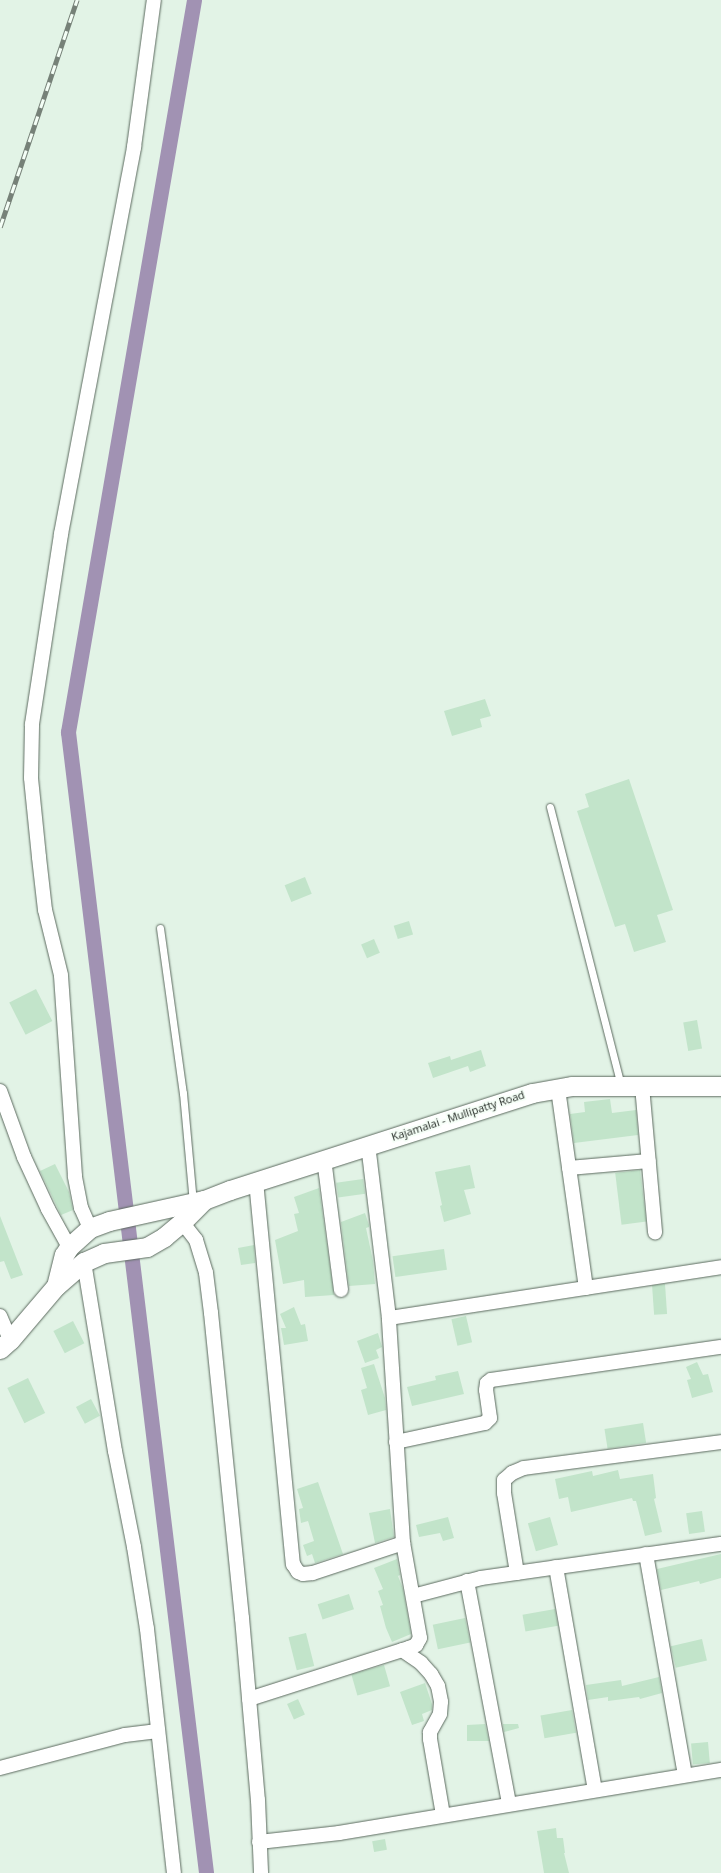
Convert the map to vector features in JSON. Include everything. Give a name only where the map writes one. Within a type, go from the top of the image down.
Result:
[{"type":"main road","name":"Kajamalai - Mullipatty Road","points":[[56,1286],[63,1259],[69,1247],[90,1228],[109,1221],[198,1201],[532,1093],[572,1086],[721,1086]]},
{"type":"main road","name":"Kajamalai - Mullipatty Road","points":[[5,1345],[56,1286],[84,1262],[104,1253],[147,1247],[164,1237],[182,1222],[198,1201]]},
{"type":"street","points":[[90,1228],[81,1208],[76,1182],[61,975],[45,910],[31,778],[32,724],[61,534],[134,147],[154,0]]},
{"type":"street","points":[[642,1086],[655,1232]]},
{"type":"street","points":[[558,1089],[586,1288]]},
{"type":"street","points":[[0,1091],[24,1157],[48,1209],[69,1247]]},
{"type":"street","points":[[249,1699],[402,1650],[416,1645],[420,1638],[403,1543],[389,1318],[368,1145]]},
{"type":"street","points":[[324,1159],[340,1290]]},
{"type":"street","points":[[569,1168],[649,1161]]},
{"type":"street","points":[[256,1181],[293,1564],[298,1572],[303,1574],[403,1543]]},
{"type":"street","points":[[182,1222],[196,1240],[207,1286],[249,1699],[261,1873]]},
{"type":"street","points":[[84,1262],[115,1451],[134,1547],[147,1628],[174,1873]]},
{"type":"street","points":[[389,1318],[721,1267]]},
{"type":"street","points":[[0,1316],[5,1345]]},
{"type":"street","points":[[396,1442],[485,1423],[490,1418],[487,1383],[491,1380],[721,1347]]},
{"type":"street","points":[[517,1573],[504,1493],[504,1480],[512,1473],[524,1468],[721,1442]]},
{"type":"street","points":[[413,1596],[467,1581],[721,1544]]},
{"type":"street","points":[[646,1554],[685,1775]]},
{"type":"street","points":[[556,1567],[595,1790]]},
{"type":"street","points":[[467,1581],[509,1803]]},
{"type":"street","points":[[402,1650],[421,1663],[431,1674],[438,1686],[441,1702],[440,1714],[430,1732],[430,1739],[443,1815]]},
{"type":"street","points":[[0,1768],[125,1735],[158,1731]]},
{"type":"street","points":[[259,1842],[339,1833],[509,1803],[721,1770]]},
{"type":"lane","points":[[550,807],[621,1086]]},
{"type":"lane","points":[[160,928],[198,1201]]},
{"type":"building","points":[[485,699],[491,716],[480,719],[482,727],[452,736],[444,711]]},
{"type":"building","points":[[629,779],[673,910],[657,915],[666,942],[634,952],[625,924],[615,927],[577,811],[589,807],[585,794]]},
{"type":"building","points":[[305,877],[312,894],[291,902],[285,885]]},
{"type":"building","points":[[409,921],[413,934],[398,939],[394,926]]},
{"type":"building","points":[[374,939],[380,953],[367,958],[361,944]]},
{"type":"building","points":[[36,989],[52,1021],[26,1035],[9,1003]]},
{"type":"building","points":[[697,1020],[702,1049],[688,1051],[683,1022]]},
{"type":"building","points":[[481,1050],[486,1066],[470,1072],[468,1066],[433,1078],[428,1063],[450,1056],[451,1060]]},
{"type":"building","points":[[610,1099],[612,1113],[636,1110],[638,1135],[574,1143],[570,1114],[585,1112],[584,1102]]},
{"type":"building","points":[[55,1164],[69,1192],[73,1210],[61,1215],[40,1171]]},
{"type":"building","points":[[470,1165],[475,1188],[464,1190],[471,1214],[444,1222],[435,1172]]},
{"type":"building","points":[[640,1170],[646,1222],[622,1225],[615,1173]]},
{"type":"building","points":[[363,1179],[365,1194],[338,1198],[336,1183]]},
{"type":"building","points":[[319,1188],[334,1295],[305,1297],[304,1280],[283,1284],[275,1240],[298,1231],[294,1214],[299,1213],[294,1197]]},
{"type":"building","points":[[365,1213],[369,1225],[369,1227],[366,1228],[373,1261],[375,1284],[349,1286],[341,1222]]},
{"type":"building","points":[[0,1216],[23,1275],[11,1279],[4,1261],[0,1262]]},
{"type":"building","points":[[254,1245],[255,1263],[241,1265],[238,1248]]},
{"type":"building","points":[[444,1249],[447,1270],[395,1277],[393,1256]]},
{"type":"building","points":[[665,1284],[667,1314],[654,1315],[652,1285]]},
{"type":"building","points":[[294,1307],[301,1325],[305,1324],[308,1341],[284,1345],[281,1328],[286,1328],[280,1314]]},
{"type":"building","points":[[466,1316],[472,1342],[457,1346],[451,1319]]},
{"type":"building","points":[[73,1321],[84,1343],[65,1353],[53,1331]]},
{"type":"building","points":[[378,1333],[382,1347],[376,1350],[379,1358],[365,1363],[357,1341]]},
{"type":"building","points":[[697,1362],[703,1375],[708,1374],[713,1392],[692,1398],[687,1380],[691,1379],[686,1367]]},
{"type":"building","points":[[374,1364],[385,1398],[386,1410],[368,1415],[361,1390],[367,1388],[361,1368]]},
{"type":"building","points":[[458,1371],[464,1394],[412,1406],[407,1387],[436,1380],[435,1376]]},
{"type":"building","points":[[28,1378],[45,1413],[24,1423],[7,1388]]},
{"type":"building","points":[[91,1399],[100,1416],[85,1424],[76,1407]]},
{"type":"building","points":[[643,1423],[646,1443],[608,1449],[604,1429]]},
{"type":"building","points":[[618,1470],[620,1479],[653,1474],[656,1498],[654,1499],[662,1532],[645,1536],[636,1501],[633,1501],[632,1498],[571,1512],[568,1497],[559,1499],[555,1479],[592,1471],[593,1476]]},
{"type":"building","points":[[318,1482],[343,1554],[315,1563],[312,1554],[307,1556],[303,1545],[314,1541],[308,1521],[301,1523],[299,1509],[303,1508],[297,1489]]},
{"type":"building","points":[[390,1509],[394,1537],[375,1543],[369,1513]]},
{"type":"building","points":[[702,1511],[705,1532],[689,1534],[686,1513]]},
{"type":"building","points":[[448,1517],[454,1538],[443,1541],[440,1533],[419,1537],[416,1525]]},
{"type":"building","points":[[550,1517],[558,1545],[536,1551],[528,1523]]},
{"type":"building","points":[[721,1554],[721,1578],[700,1584],[699,1581],[661,1590],[657,1569]]},
{"type":"building","points":[[397,1559],[400,1575],[398,1576],[403,1589],[411,1634],[392,1642],[386,1628],[380,1606],[383,1605],[378,1591],[383,1589],[374,1568]]},
{"type":"building","points":[[349,1594],[354,1609],[323,1619],[318,1604]]},
{"type":"building","points":[[555,1609],[558,1626],[525,1631],[523,1615]]},
{"type":"building","points":[[465,1618],[470,1642],[438,1649],[433,1625]]},
{"type":"building","points":[[306,1633],[314,1666],[297,1670],[289,1637]]},
{"type":"building","points":[[702,1639],[707,1660],[676,1668],[671,1646]]},
{"type":"building","points":[[384,1665],[390,1686],[357,1696],[351,1674]]},
{"type":"building","points":[[659,1677],[662,1693],[640,1699],[639,1697],[608,1701],[608,1697],[588,1700],[586,1685],[621,1680],[622,1686]]},
{"type":"building","points":[[425,1683],[432,1704],[432,1710],[422,1714],[424,1721],[412,1725],[400,1692]]},
{"type":"building","points":[[298,1699],[305,1715],[294,1719],[287,1704]]},
{"type":"building","points":[[572,1710],[576,1733],[544,1738],[540,1716]]},
{"type":"building","points":[[485,1724],[489,1741],[467,1741],[467,1725]]},
{"type":"building","points":[[503,1724],[518,1724],[519,1728],[504,1732]]},
{"type":"building","points":[[708,1742],[710,1763],[693,1764],[691,1743]]},
{"type":"building","points":[[556,1828],[557,1838],[563,1838],[564,1853],[569,1873],[544,1873],[537,1831]]},
{"type":"building","points":[[385,1839],[387,1850],[374,1852],[372,1841]]},
{"type":"waterway","points":[[194,0],[68,732],[206,1873]]},
{"type":"railway","points":[[0,227],[77,0]]}]
